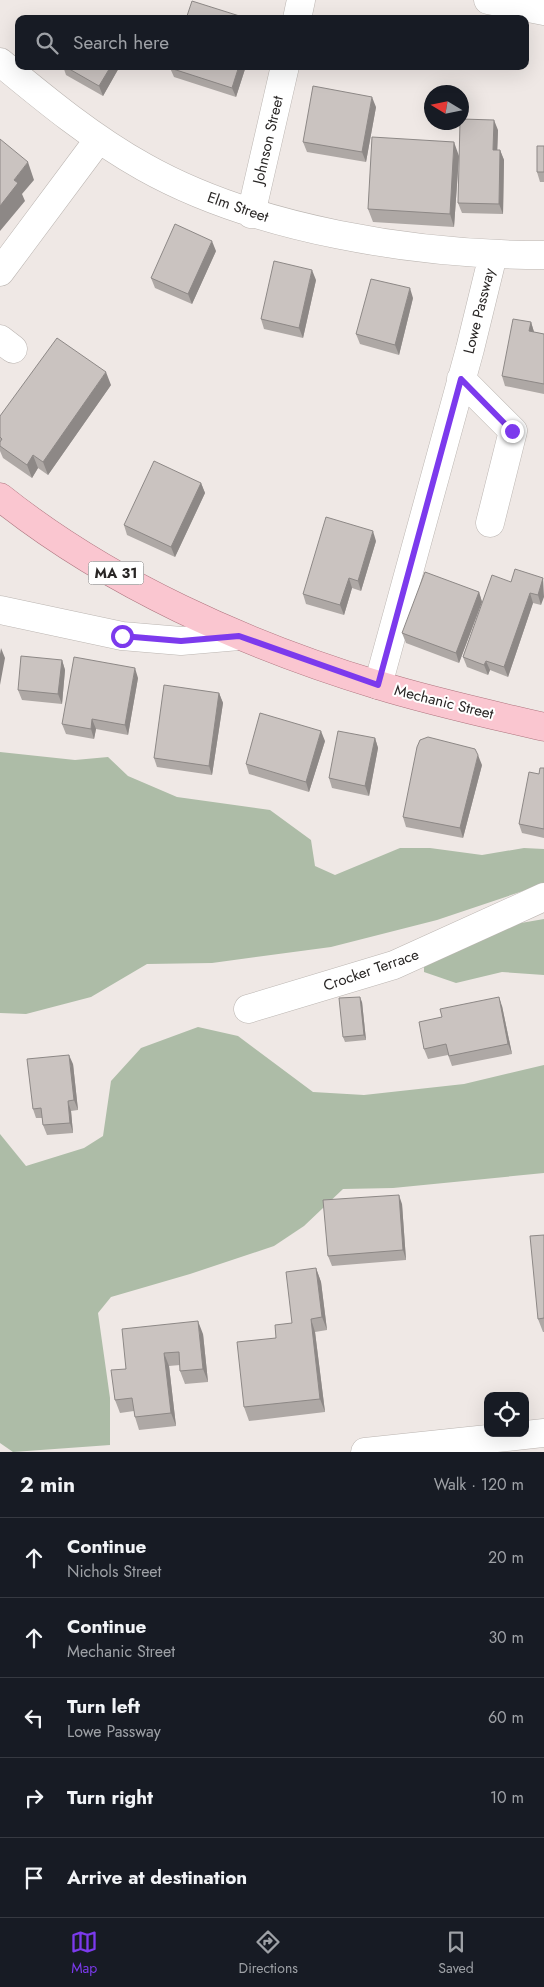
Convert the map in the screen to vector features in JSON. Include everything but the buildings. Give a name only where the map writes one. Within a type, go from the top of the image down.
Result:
[{"type":"main road","name":"Mechanic Street","points":[[0,497],[22,514],[94,560],[170,604],[239,636],[378,685],[544,727]]},
{"type":"street","points":[[298,15],[301,0]]},
{"type":"street","points":[[488,0],[544,11]]},
{"type":"street","name":"Elm Street","points":[[0,62],[68,117],[145,168],[251,214],[360,239],[493,255],[544,255]]},
{"type":"street","name":"Johnson Street","points":[[251,214],[285,70]]},
{"type":"street","points":[[0,272],[99,139]]},
{"type":"street","name":"Lowe Passway","points":[[378,685],[493,255]]},
{"type":"street","points":[[461,379],[512,431],[490,523]]},
{"type":"street","points":[[0,610],[122,636],[181,641],[239,636]]},
{"type":"street","name":"Crocker Terrace","points":[[248,1009],[394,966],[544,897]]},
{"type":"street","points":[[365,1452],[544,1433]]},
{"type":"green space","points":[[0,752],[75,760],[108,757],[128,776],[177,797],[270,810],[311,840],[315,866],[335,875],[400,848],[430,848],[482,855],[524,848],[544,849],[544,884],[437,920],[331,947],[212,963],[147,964],[91,997],[26,1014],[0,1013]]},
{"type":"green space","points":[[544,919],[544,975],[502,972],[456,983],[424,972],[424,961],[497,927]]},
{"type":"green space","points":[[198,1027],[238,1036],[313,1092],[364,1095],[464,1084],[544,1065],[544,1173],[393,1188],[343,1189],[304,1226],[274,1246],[190,1274],[111,1297],[98,1313],[110,1398],[110,1445],[13,1452],[0,1443],[0,1134],[26,1166],[84,1148],[103,1136],[111,1081],[141,1048]]},
{"type":"route","points":[[122,636],[181,641],[239,636],[378,685],[461,379],[512,431]]}]
